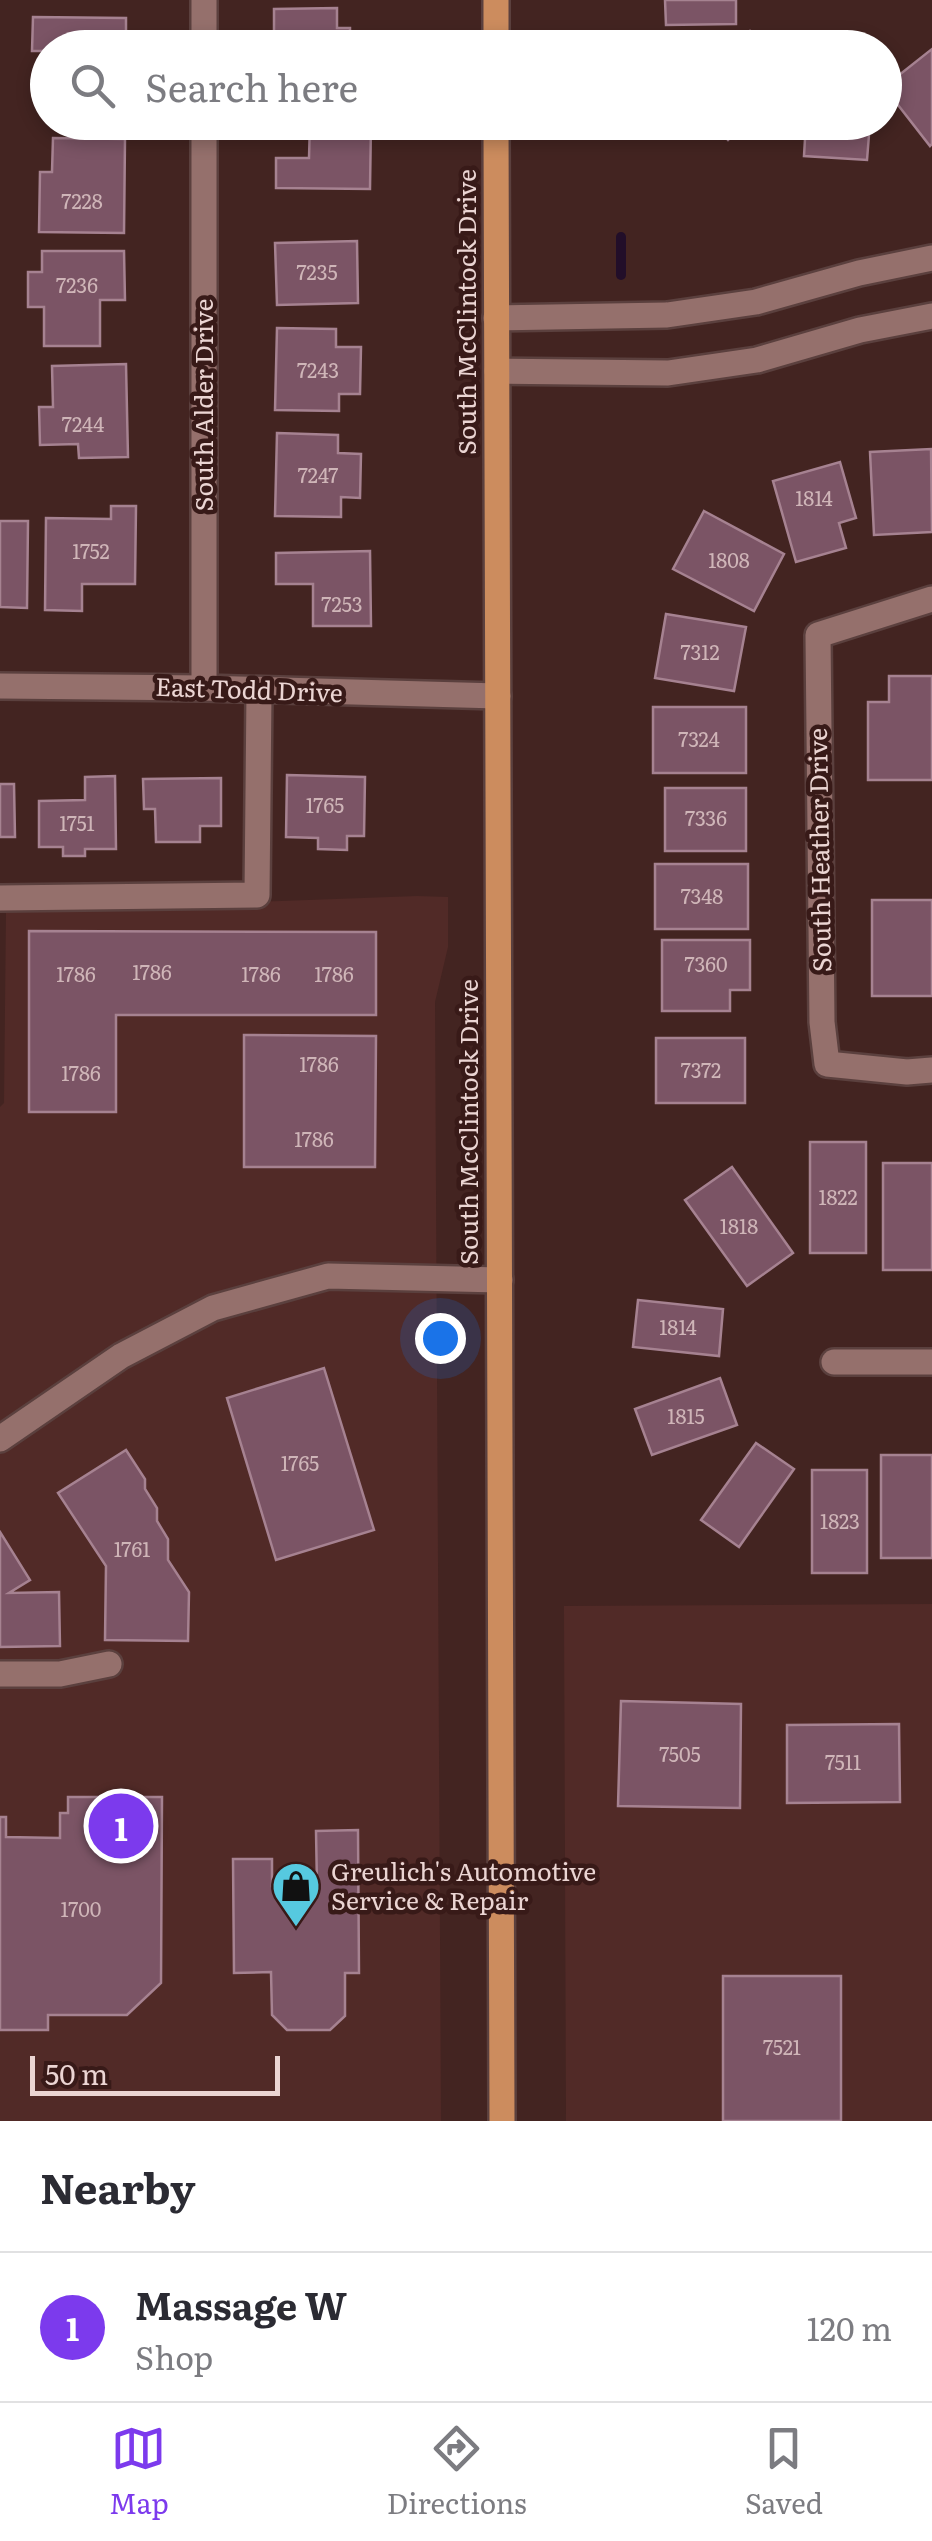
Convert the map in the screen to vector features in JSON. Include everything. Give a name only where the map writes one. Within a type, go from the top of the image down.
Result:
[{"type":"main road","points":[[496,0],[496,30]]},
{"type":"main road","name":"South McClintock Drive","points":[[496,140],[502,2121]]},
{"type":"street","points":[[204,0],[204,30]]},
{"type":"street","name":"South Alder Drive","points":[[204,140],[204,688]]},
{"type":"street","points":[[496,318],[668,316],[756,302],[859,273],[932,258]]},
{"type":"street","points":[[497,371],[668,373],[757,360],[860,330],[932,316]]},
{"type":"street","name":"South Heather Drive","points":[[932,599],[818,635],[822,1022],[826,1064],[906,1072],[932,1070]]},
{"type":"street","name":"East Todd Drive","points":[[0,686],[498,696]]},
{"type":"street","points":[[0,898],[257,895],[259,692]]},
{"type":"street","points":[[0,1439],[120,1356],[213,1308],[328,1276],[500,1280]]},
{"type":"street","points":[[834,1362],[932,1362]]},
{"type":"street","points":[[0,1674],[60,1674],[110,1664]]},
{"type":"shaded area","points":[[448,897],[448,947],[435,1002],[441,2121],[0,2121],[0,1107],[4,1103],[6,911]]},
{"type":"shaded area","points":[[932,1604],[932,2121],[566,2121],[564,1606]]},
{"type":"building","points":[[665,0],[736,0],[736,24],[666,25]]},
{"type":"building","points":[[337,8],[337,28],[350,30],[274,30],[274,9]]},
{"type":"building","points":[[33,17],[126,18],[126,30],[33,30]]},
{"type":"building","points":[[932,49],[930,146],[902,110],[902,73]]},
{"type":"building","points":[[53,140],[125,140],[124,233],[39,232],[40,172],[52,172]]},
{"type":"building","points":[[310,140],[371,140],[370,189],[276,188],[276,158],[309,158]]},
{"type":"building","points":[[805,140],[869,140],[867,160],[804,156]]},
{"type":"building","points":[[357,241],[358,303],[277,305],[275,243]]},
{"type":"building","points":[[42,251],[124,251],[125,300],[100,300],[100,346],[44,346],[44,307],[28,307],[28,272],[42,272]]},
{"type":"building","points":[[277,328],[336,329],[336,347],[361,347],[360,394],[339,394],[339,411],[275,410]]},
{"type":"building","points":[[126,364],[128,457],[79,458],[78,444],[40,445],[39,407],[53,407],[52,366]]},
{"type":"building","points":[[277,433],[338,435],[338,453],[361,454],[360,498],[341,497],[341,517],[275,516]]},
{"type":"building","points":[[931,449],[932,532],[874,535],[870,452]]},
{"type":"building","points":[[840,462],[856,518],[839,523],[846,548],[796,562],[773,481]]},
{"type":"building","points":[[111,506],[136,506],[135,584],[82,584],[82,611],[45,610],[46,518],[111,519]]},
{"type":"building","points":[[704,511],[784,554],[754,611],[673,569]]},
{"type":"building","points":[[0,521],[28,521],[27,608],[0,607]]},
{"type":"building","points":[[370,551],[371,626],[313,626],[313,584],[276,584],[276,553]]},
{"type":"building","points":[[666,614],[746,627],[734,691],[655,678]]},
{"type":"building","points":[[889,676],[932,676],[932,780],[868,780],[868,702],[889,702]]},
{"type":"building","points":[[653,707],[746,707],[746,773],[653,773]]},
{"type":"building","points":[[287,775],[365,777],[364,836],[347,836],[347,850],[318,849],[318,838],[286,837]]},
{"type":"building","points":[[115,776],[116,849],[85,849],[85,856],[63,856],[63,847],[39,847],[39,801],[85,800],[85,777]]},
{"type":"building","points":[[221,778],[221,826],[200,826],[200,842],[156,842],[155,809],[144,809],[143,779]]},
{"type":"building","points":[[0,784],[14,784],[15,837],[0,837]]},
{"type":"building","points":[[665,788],[746,788],[746,851],[665,851]]},
{"type":"building","points":[[655,864],[748,864],[748,929],[655,929]]},
{"type":"building","points":[[872,900],[932,900],[932,996],[872,996]]},
{"type":"building","points":[[29,931],[376,932],[376,1015],[116,1015],[116,1112],[29,1112]]},
{"type":"building","points":[[662,940],[750,940],[750,990],[730,990],[730,1011],[662,1011]]},
{"type":"building","points":[[244,1035],[376,1036],[375,1167],[244,1167]]},
{"type":"building","points":[[656,1038],[745,1038],[745,1103],[656,1103]]},
{"type":"building","points":[[810,1142],[866,1142],[866,1253],[810,1253]]},
{"type":"building","points":[[883,1163],[932,1163],[932,1270],[883,1270]]},
{"type":"building","points":[[732,1167],[793,1253],[747,1286],[685,1200]]},
{"type":"building","points":[[638,1300],[723,1309],[719,1356],[633,1347]]},
{"type":"building","points":[[324,1368],[374,1530],[276,1560],[227,1398]]},
{"type":"building","points":[[720,1378],[737,1425],[652,1455],[635,1409]]},
{"type":"building","points":[[756,1443],[794,1469],[739,1547],[701,1520]]},
{"type":"building","points":[[126,1450],[145,1479],[145,1489],[157,1508],[157,1521],[168,1539],[168,1560],[189,1592],[188,1641],[105,1640],[106,1566],[58,1493]]},
{"type":"building","points":[[881,1455],[932,1455],[932,1558],[881,1558]]},
{"type":"building","points":[[812,1470],[867,1470],[867,1573],[812,1573]]},
{"type":"building","points":[[0,1532],[30,1580],[9,1593],[59,1592],[60,1646],[0,1647]]},
{"type":"building","points":[[621,1701],[741,1704],[740,1808],[618,1806]]},
{"type":"building","points":[[899,1724],[900,1802],[787,1803],[787,1725]]},
{"type":"building","points":[[68,1797],[162,1797],[161,1983],[127,2015],[48,2015],[48,2030],[0,2030],[0,1817],[6,1817],[6,1837],[60,1838],[60,1813],[68,1813]]},
{"type":"building","name":"Greulich's Automotive Service & Repair","points":[[358,1830],[359,1973],[345,1973],[345,2016],[330,2030],[287,2030],[272,2015],[271,1972],[234,1973],[233,1859],[272,1859],[272,1886],[317,1886],[316,1831]]},
{"type":"building","points":[[723,1976],[841,1976],[841,2121],[723,2121]]},
{"type":"waterway","points":[[621,237],[621,275]]},
{"type":"place","name":"Massage W","points":[[121,1826]]},
{"type":"place","name":"Greulich's Automotive Service & Repair","points":[[296,1928]]}]
